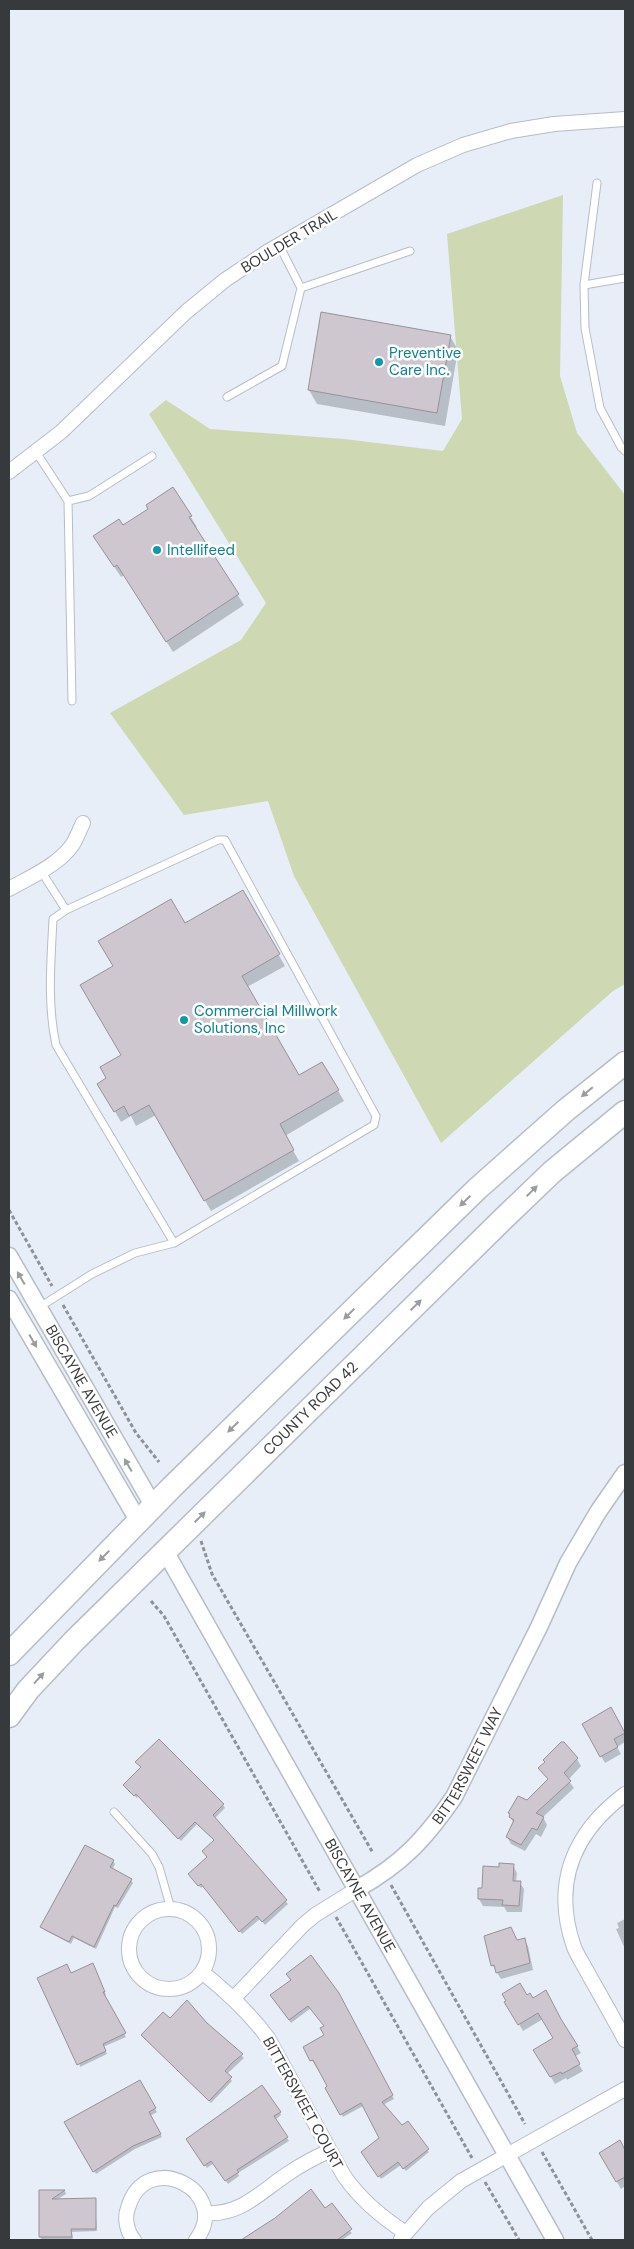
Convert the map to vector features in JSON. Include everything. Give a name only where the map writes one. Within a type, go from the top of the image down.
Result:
[{"type":"highway","points":[[9,1654],[146,1514],[477,1189],[566,1110],[625,1063]]},
{"type":"highway","name":"COUNTY ROAD 42","points":[[9,1716],[50,1666],[165,1551],[552,1172],[625,1112]]},
{"type":"street","name":"BOULDER TRAIL","points":[[9,472],[36,452],[85,410],[205,296],[279,245],[417,165],[463,145],[532,127],[625,119]]},
{"type":"street","points":[[9,889],[48,867],[72,845],[83,822]]},
{"type":"street","name":"BISCAYNE AVENUE","points":[[9,1256],[146,1514]]},
{"type":"street","name":"BISCAYNE AVENUE","points":[[9,1299],[146,1514]]},
{"type":"street","name":"BITTERSWEET WAY","points":[[234,1998],[314,1915],[384,1874],[414,1848],[438,1820],[454,1797],[505,1697],[568,1563],[598,1512],[625,1473]]},
{"type":"street","name":"BISCAYNE AVENUE","points":[[165,1551],[555,2240]]},
{"type":"street","points":[[625,1794],[607,1808],[588,1830],[574,1855],[565,1886],[566,1919],[574,1948],[625,2040]]},
{"type":"street","points":[[171,1909],[187,1913],[198,1921],[206,1933],[209,1946],[208,1960],[202,1972],[192,1982],[179,1987],[165,1988],[152,1985],[141,1976],[133,1965],[130,1951],[131,1938],[137,1925],[147,1916],[160,1910],[171,1909]]},
{"type":"street","name":"BITTERSWEET COURT","points":[[202,1972],[234,1998],[253,2018],[268,2038],[344,2176],[357,2195],[403,2236]]},
{"type":"street","points":[[403,2236],[444,2194],[479,2170],[625,2089]]},
{"type":"street","points":[[205,2213],[229,2212],[243,2206],[288,2173],[330,2151]]},
{"type":"street","points":[[134,2240],[127,2224],[126,2212],[130,2198],[139,2187],[155,2178],[173,2178],[193,2188],[200,2199],[205,2213],[204,2226],[196,2240]]},
{"type":"lane","points":[[597,183],[584,286],[585,328],[600,408],[625,451]]},
{"type":"lane","points":[[227,398],[282,366],[301,288],[279,245]]},
{"type":"lane","points":[[301,288],[410,251]]},
{"type":"lane","points":[[584,286],[625,278]]},
{"type":"lane","points":[[36,452],[68,501],[72,701]]},
{"type":"lane","points":[[68,501],[89,496],[152,456]]},
{"type":"lane","points":[[38,1308],[92,1274],[136,1253],[174,1243],[374,1125],[376,1116],[225,840],[218,840],[66,910],[53,919],[51,983],[53,1031],[56,1045],[174,1243]]},
{"type":"lane","points":[[41,871],[66,910]]},
{"type":"lane","points":[[114,1812],[152,1854],[159,1866],[171,1909]]},
{"type":"path","points":[[9,1210],[136,1434],[159,1462]]},
{"type":"path","points":[[200,1540],[212,1574],[373,1853]]},
{"type":"path","points":[[151,1601],[164,1616],[320,1892]]},
{"type":"path","points":[[391,1885],[525,2124]]},
{"type":"path","points":[[335,1914],[472,2158]]},
{"type":"path","points":[[540,2148],[592,2240]]},
{"type":"path","points":[[484,2179],[519,2240]]},
{"type":"green space","points":[[563,195],[560,376],[577,433],[625,495],[625,984],[613,991],[441,1143],[294,876],[268,801],[184,815],[110,713],[241,640],[266,603],[149,414],[166,400],[210,429],[344,439],[443,451],[462,419],[447,234]]},
{"type":"building","name":"Preventive Care Inc.","points":[[321,312],[451,335],[437,413],[308,390]]},
{"type":"building","name":"Intellifeed","points":[[173,487],[192,516],[189,517],[239,594],[166,642],[117,565],[114,567],[93,536],[119,519],[123,525],[148,509],[146,505]]},
{"type":"building","name":"Commercial Millwork Solutions, Inc","points":[[243,890],[280,954],[242,976],[299,1075],[322,1062],[339,1090],[280,1124],[294,1150],[204,1201],[149,1105],[129,1116],[124,1106],[114,1112],[97,1084],[106,1078],[100,1067],[121,1055],[80,985],[113,966],[98,941],[171,899],[185,923]]},
{"type":"building","points":[[611,1707],[625,1733],[614,1739],[618,1747],[600,1757],[582,1724]]},
{"type":"building","points":[[159,1739],[224,1804],[213,1815],[287,1900],[262,1922],[257,1916],[239,1932],[201,1884],[198,1886],[188,1874],[207,1857],[202,1851],[214,1840],[195,1822],[178,1839],[136,1794],[134,1796],[123,1785],[141,1767],[135,1762]]},
{"type":"building","points":[[561,1742],[564,1742],[578,1758],[564,1773],[571,1781],[536,1813],[544,1817],[537,1830],[532,1828],[521,1845],[506,1837],[514,1820],[509,1817],[510,1814],[508,1813],[518,1796],[527,1800],[548,1779],[538,1768],[545,1762],[543,1760]]},
{"type":"building","points":[[85,1845],[114,1860],[110,1867],[132,1879],[116,1906],[114,1905],[94,1947],[72,1936],[69,1942],[40,1927]]},
{"type":"building","points":[[499,1863],[514,1864],[513,1881],[521,1881],[519,1906],[502,1905],[503,1900],[478,1899],[478,1888],[482,1888],[483,1866],[499,1867]]},
{"type":"building","points":[[511,1927],[517,1940],[525,1938],[530,1963],[496,1973],[494,1965],[491,1966],[484,1936]]},
{"type":"building","points":[[311,1955],[339,1993],[393,2095],[382,2102],[402,2125],[408,2121],[429,2149],[403,2169],[398,2162],[378,2177],[361,2152],[379,2138],[361,2103],[340,2115],[325,2088],[327,2086],[313,2060],[310,2061],[303,2047],[324,2035],[320,2028],[324,2026],[308,2006],[289,2020],[270,1995],[291,1980],[286,1974]]},
{"type":"building","points":[[93,1963],[105,1992],[103,1992],[126,2033],[103,2044],[106,2051],[77,2065],[37,1978],[67,1964],[71,1973]]},
{"type":"building","points":[[520,1983],[527,1995],[530,1993],[533,1998],[546,1990],[578,2046],[572,2049],[580,2064],[562,2074],[561,2072],[550,2077],[533,2050],[553,2038],[538,2013],[518,2025],[504,2002],[506,2001],[502,1994]]},
{"type":"building","points":[[187,2000],[207,2023],[243,2054],[225,2071],[232,2077],[209,2101],[141,2035],[163,2012],[170,2018]]},
{"type":"building","points":[[140,2080],[156,2108],[149,2112],[161,2134],[133,2146],[93,2172],[64,2122]]},
{"type":"building","points":[[262,2085],[281,2112],[274,2116],[288,2137],[237,2170],[239,2172],[225,2181],[211,2161],[204,2166],[186,2139]]},
{"type":"building","points":[[620,2140],[625,2150],[625,2177],[616,2182],[599,2153]]},
{"type":"building","points":[[311,2189],[325,2208],[332,2203],[352,2229],[337,2240],[241,2240],[275,2218]]},
{"type":"building","points":[[39,2190],[65,2190],[52,2199],[96,2198],[96,2229],[71,2229],[72,2237],[39,2237]]},
{"type":"place","name":"Preventive Care Inc.","points":[[379,362]]},
{"type":"place","name":"Intellifeed","points":[[157,550]]},
{"type":"place","name":"Commercial Millwork Solutions, Inc","points":[[184,1020]]}]
